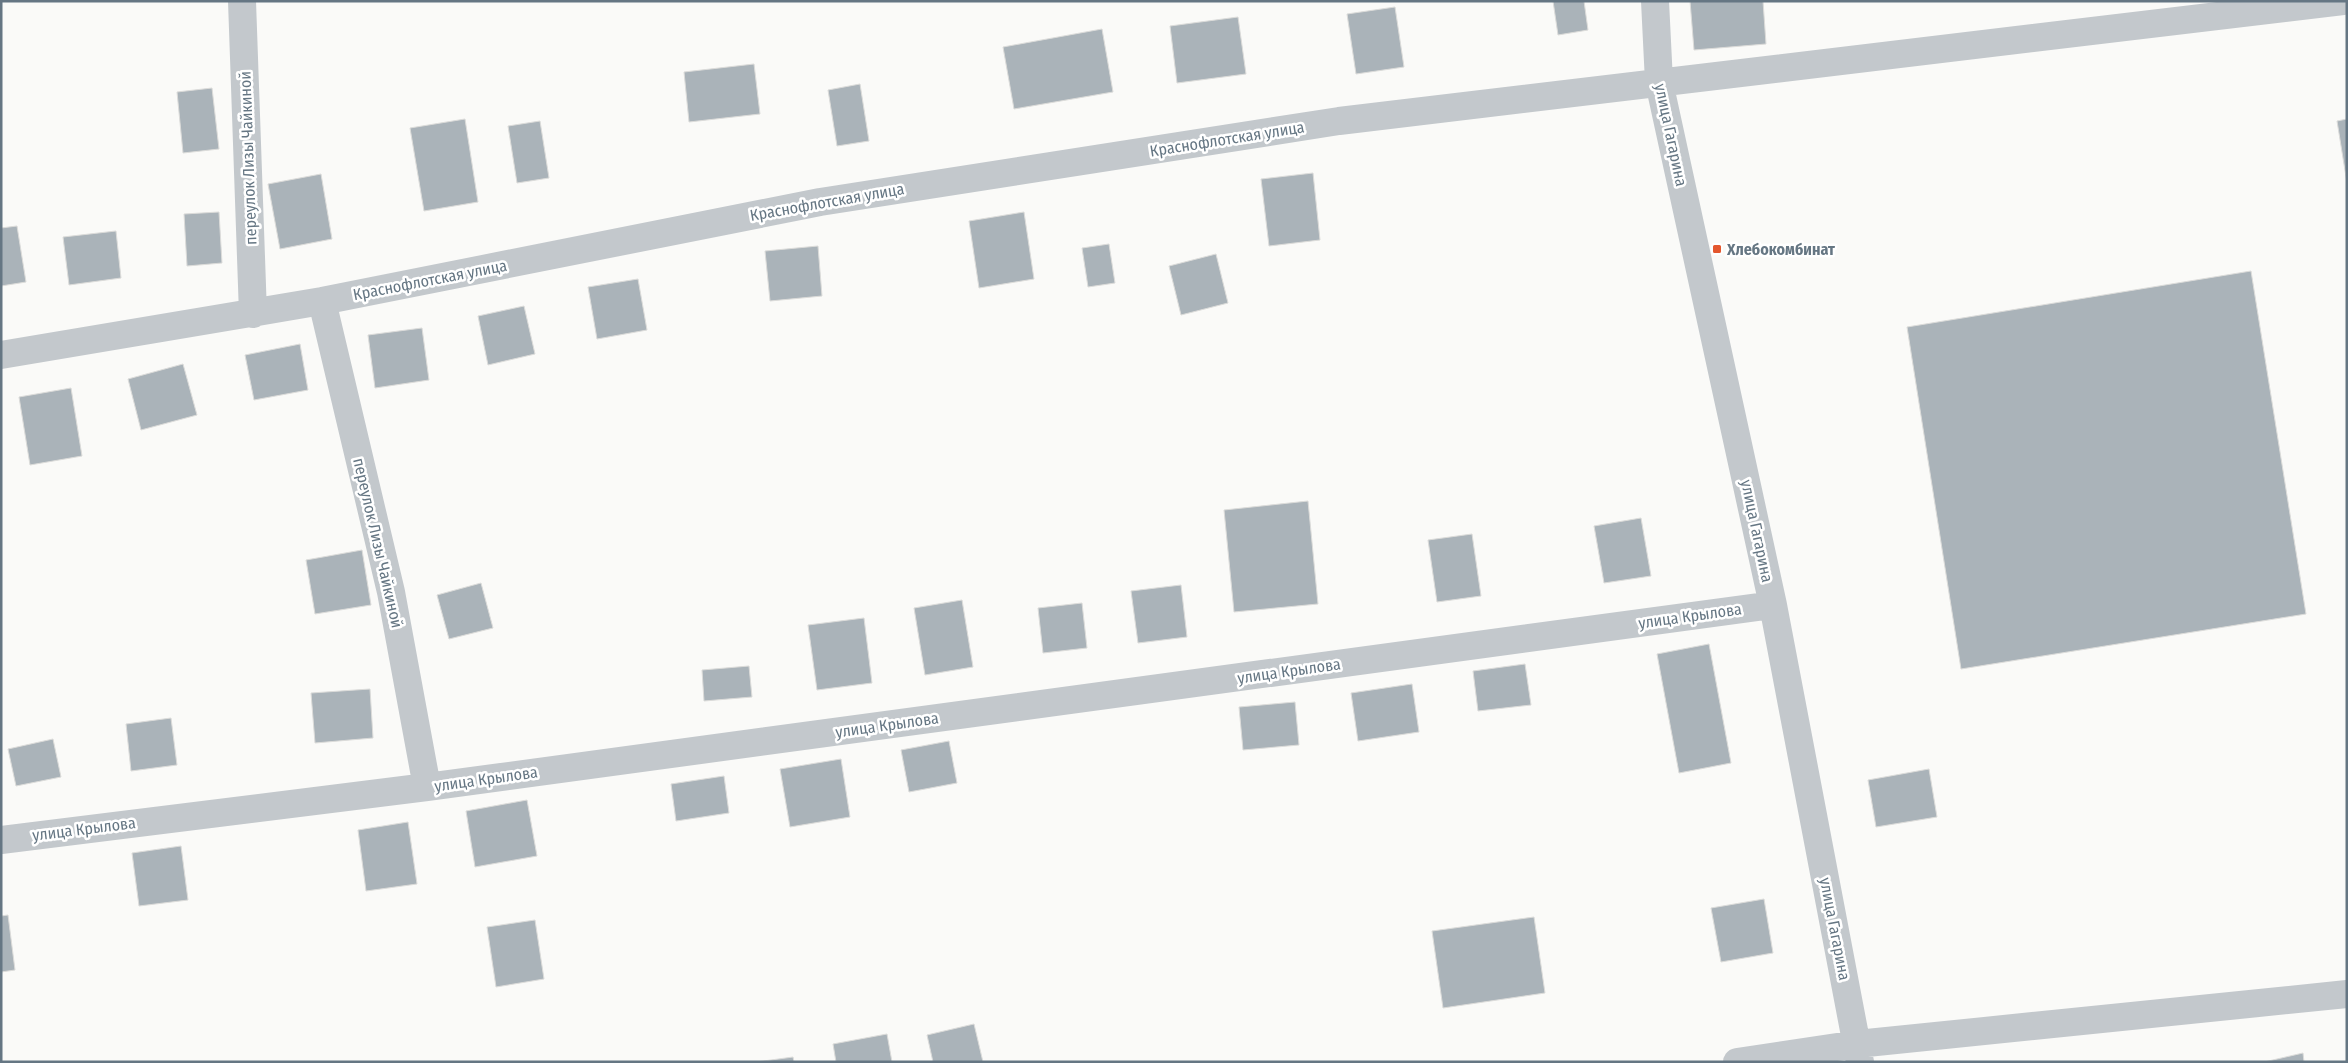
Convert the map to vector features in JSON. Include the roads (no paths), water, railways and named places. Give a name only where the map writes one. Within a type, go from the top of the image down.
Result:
[{"type":"street","name":"переулок Лизы Чайкиной","points":[[242,1],[253,314]]},
{"type":"street","name":"улица Гагарина","points":[[1655,1],[1659,82],[1773,605],[1858,1053]]},
{"type":"street","name":"Краснофлотская улица","points":[[1,355],[253,314],[820,202],[1339,121],[2344,1]]},
{"type":"street","name":"переулок Лизы Чайкиной","points":[[322,301],[391,592],[427,787]]},
{"type":"street","name":"улица Крылова","points":[[1,840],[427,787],[1773,605]]},
{"type":"street","points":[[1737,1062],[1858,1053],[2347,994]]},
{"type":"place","name":"Хлебокомбинат","points":[[1717,249]]}]
